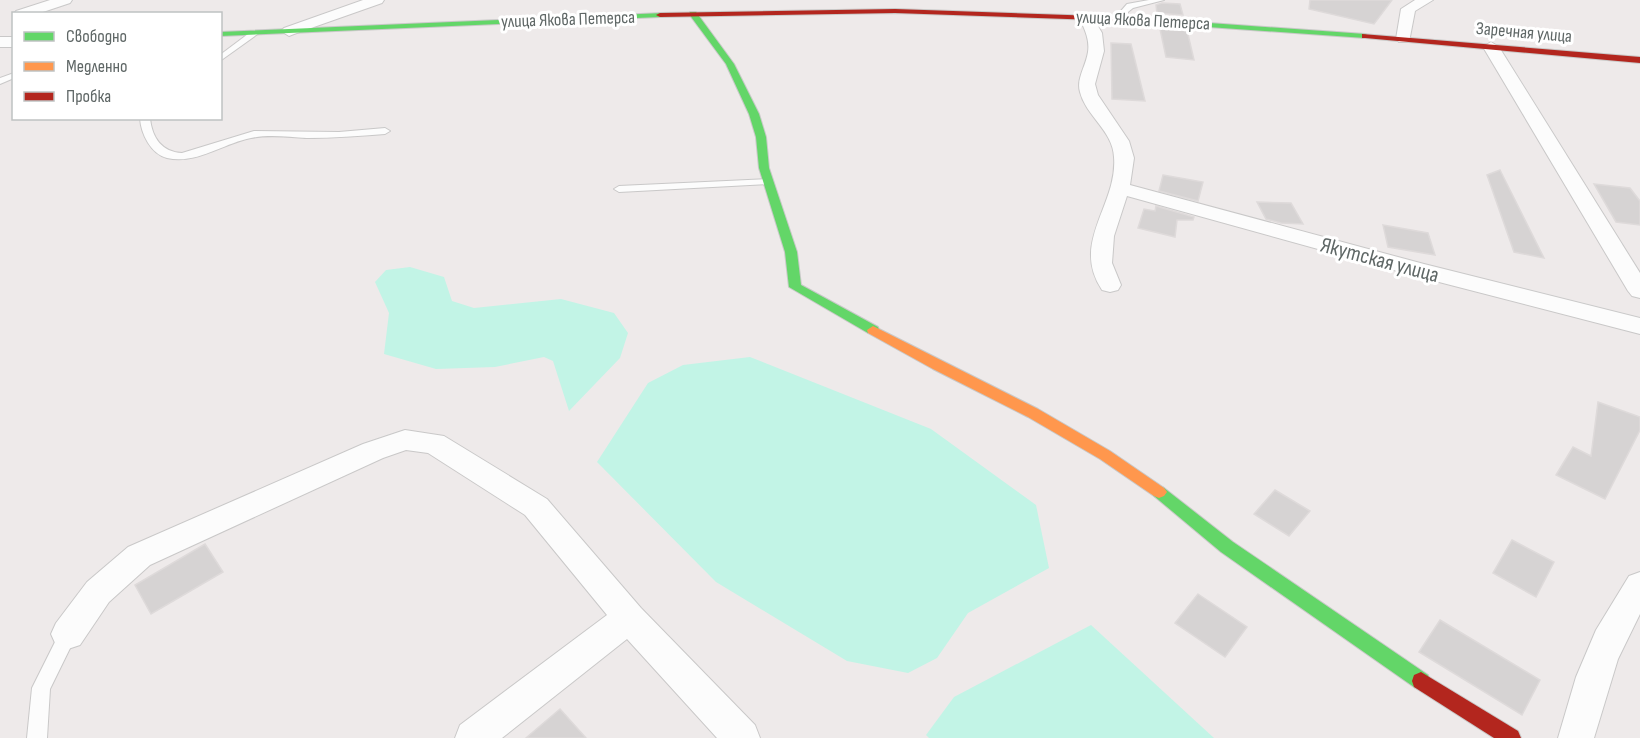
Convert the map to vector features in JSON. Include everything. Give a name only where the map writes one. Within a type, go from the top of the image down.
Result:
[{"type":"street","points":[[27,12],[65,0]]},
{"type":"street","points":[[289,31],[377,0]]},
{"type":"street","points":[[1404,39],[1408,9],[1425,0]]},
{"type":"street","name":"улица Якова Петерса","points":[[222,34],[693,14],[839,11],[1086,17],[1404,39]]},
{"type":"street","points":[[693,14],[730,64],[754,114],[761,137],[767,182],[791,252],[795,287],[938,366],[1033,413],[1105,455],[1173,502],[1227,547],[1386,658],[1511,738]]},
{"type":"street","points":[[1086,17],[1094,33],[1096,51],[1087,84],[1089,95],[1120,141],[1124,158],[1120,188],[1103,236],[1101,263],[1110,285]]},
{"type":"street","name":"Заречная улица","points":[[1404,39],[1640,60]]},
{"type":"street","points":[[1491,47],[1640,291]]},
{"type":"street","name":"Якутская улица","points":[[1120,188],[1416,269],[1640,326]]},
{"type":"street","points":[[68,634],[98,592],[139,556],[373,451],[405,440],[434,443],[536,507],[629,618],[742,738]]},
{"type":"street","points":[[1576,738],[1593,673],[1619,616],[1640,586]]},
{"type":"street","points":[[472,738],[629,618]]},
{"type":"lane","points":[[1126,19],[1124,12],[1130,6],[1160,0]]},
{"type":"lane","points":[[222,58],[255,33]]},
{"type":"lane","points":[[146,120],[152,144],[160,151],[186,156],[205,152],[241,136],[254,134],[339,135],[385,131]]},
{"type":"lane","points":[[620,189],[767,182]]},
{"type":"lane","points":[[37,738],[40,688],[68,634]]},
{"type":"shaded area","points":[[410,267],[444,277],[452,301],[474,308],[561,299],[614,313],[628,333],[620,358],[569,411],[553,361],[544,357],[495,367],[436,369],[384,354],[389,313],[375,282],[386,270]]},
{"type":"shaded area","points":[[750,357],[931,429],[1036,505],[1049,568],[968,613],[937,658],[908,673],[847,661],[716,582],[597,462],[648,383],[683,365]]},
{"type":"shaded area","points":[[1091,625],[1214,738],[929,738],[926,735],[954,697]]},
{"type":"building","points":[[1310,0],[1392,0],[1374,24],[1309,9]]},
{"type":"building","points":[[1180,4],[1183,15],[1157,13],[1156,5]]},
{"type":"building","points":[[1160,29],[1187,30],[1194,60],[1166,57]]},
{"type":"building","points":[[1111,43],[1131,44],[1145,101],[1112,99]]},
{"type":"building","points":[[1500,170],[1544,258],[1514,252],[1487,175]]},
{"type":"building","points":[[1163,175],[1203,182],[1198,201],[1159,191]]},
{"type":"building","points":[[1594,184],[1630,188],[1640,201],[1640,225],[1616,222]]},
{"type":"building","points":[[1257,202],[1291,203],[1303,224],[1281,223],[1266,219]]},
{"type":"building","points":[[1156,206],[1194,217],[1193,220],[1177,220],[1175,237],[1138,228],[1144,209],[1155,211]]},
{"type":"building","points":[[1383,225],[1428,233],[1435,255],[1388,247]]},
{"type":"building","points":[[1598,402],[1640,417],[1640,430],[1605,499],[1556,475],[1573,447],[1591,456]]},
{"type":"building","points":[[1275,490],[1310,511],[1289,536],[1254,514]]},
{"type":"building","points":[[1512,540],[1554,562],[1536,597],[1493,573]]},
{"type":"building","points":[[205,544],[223,572],[151,614],[135,585]]},
{"type":"building","points":[[1198,594],[1247,627],[1225,657],[1175,623]]},
{"type":"building","points":[[1440,620],[1540,680],[1522,715],[1419,652]]},
{"type":"building","points":[[560,709],[586,738],[526,738]]},
{"type":"traffic: fast","points":[[693,14],[730,64],[754,114],[761,137],[764,168],[791,252],[795,287],[873,330]]},
{"type":"traffic: fast","points":[[222,34],[660,15]]},
{"type":"traffic: fast","points":[[1126,19],[1365,36]]},
{"type":"traffic: fast","points":[[1159,492],[1227,547],[1421,681]]},
{"type":"traffic: slow","points":[[873,330],[938,366],[1033,413],[1105,455],[1159,492]]},
{"type":"traffic: jam","points":[[660,15],[895,11],[1126,19]]},
{"type":"traffic: jam","points":[[1365,36],[1640,60]]},
{"type":"traffic: jam","points":[[1421,681],[1511,738]]}]
